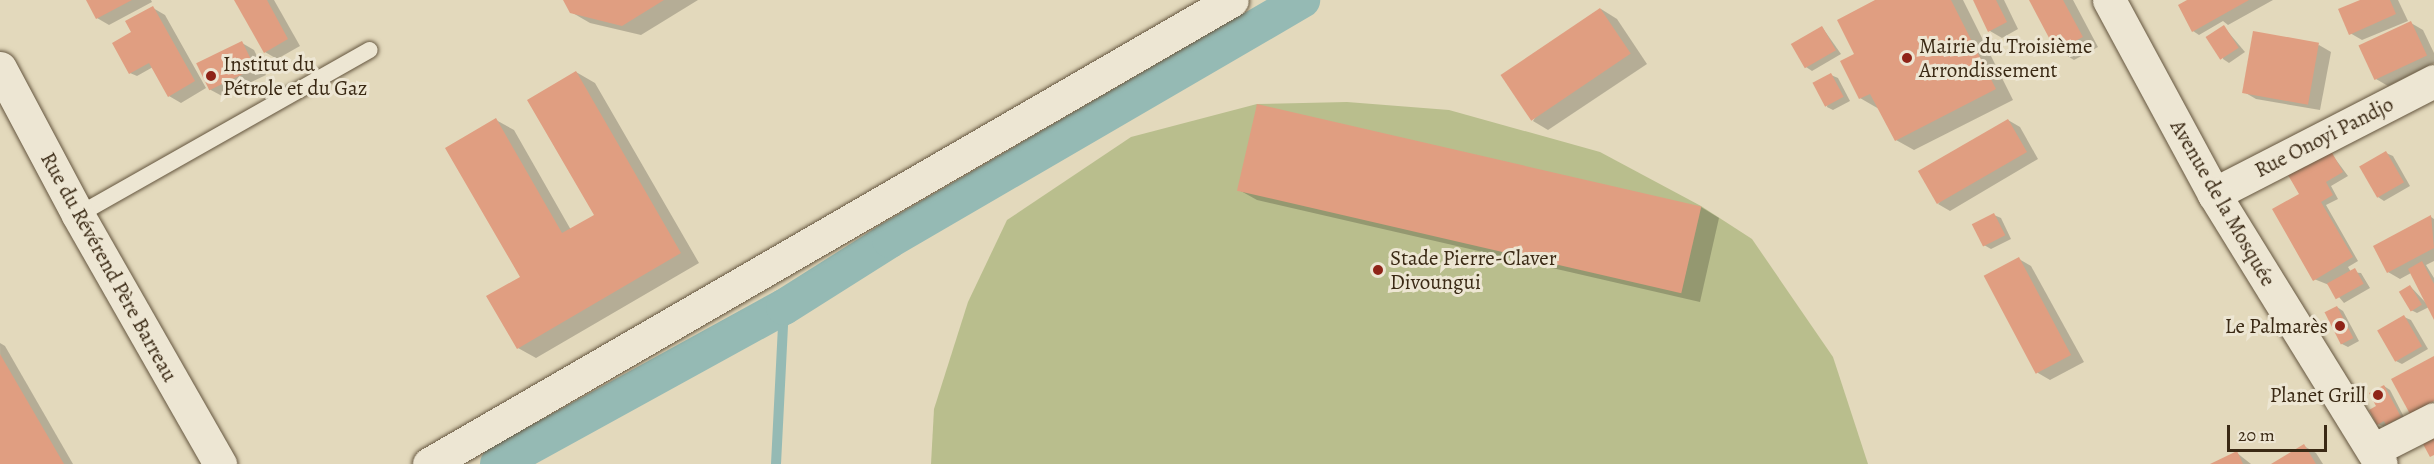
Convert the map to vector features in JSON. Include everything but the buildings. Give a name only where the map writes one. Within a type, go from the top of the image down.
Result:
[{"type":"street","points":[[429,464],[1232,0]]},
{"type":"street","name":"Avenue de la Mosquée","points":[[2109,0],[2214,194],[2377,457]]},
{"type":"street","name":"Rue du Révérend Père Barreau","points":[[0,68],[78,215],[220,464]]},
{"type":"street","name":"Rue Onoyi Pandjo","points":[[2214,194],[2434,81]]},
{"type":"street","points":[[2377,457],[2434,419]]},
{"type":"lane","points":[[78,215],[370,50]]},
{"type":"green space","name":"Stade Pierre-Claver Divoungui","points":[[1347,102],[1449,110],[1600,152],[1701,206],[1752,239],[1833,357],[1868,464],[931,464],[934,409],[968,302],[1007,220],[1131,137],[1257,104]]},
{"type":"waterway","points":[[498,464],[784,307],[890,240],[1302,0]]},
{"type":"waterway","points":[[776,464],[784,307]]},
{"type":"place","name":"Mairie du Troisième Arrondissement","points":[[1907,58]]},
{"type":"place","name":"Institut du Pétrole et du Gaz","points":[[211,76]]},
{"type":"place","name":"Stade Pierre-Claver Divoungui","points":[[1378,270]]},
{"type":"place","name":"Le Palmarès","points":[[2340,326]]},
{"type":"place","name":"Planet Grill","points":[[2378,395]]}]
